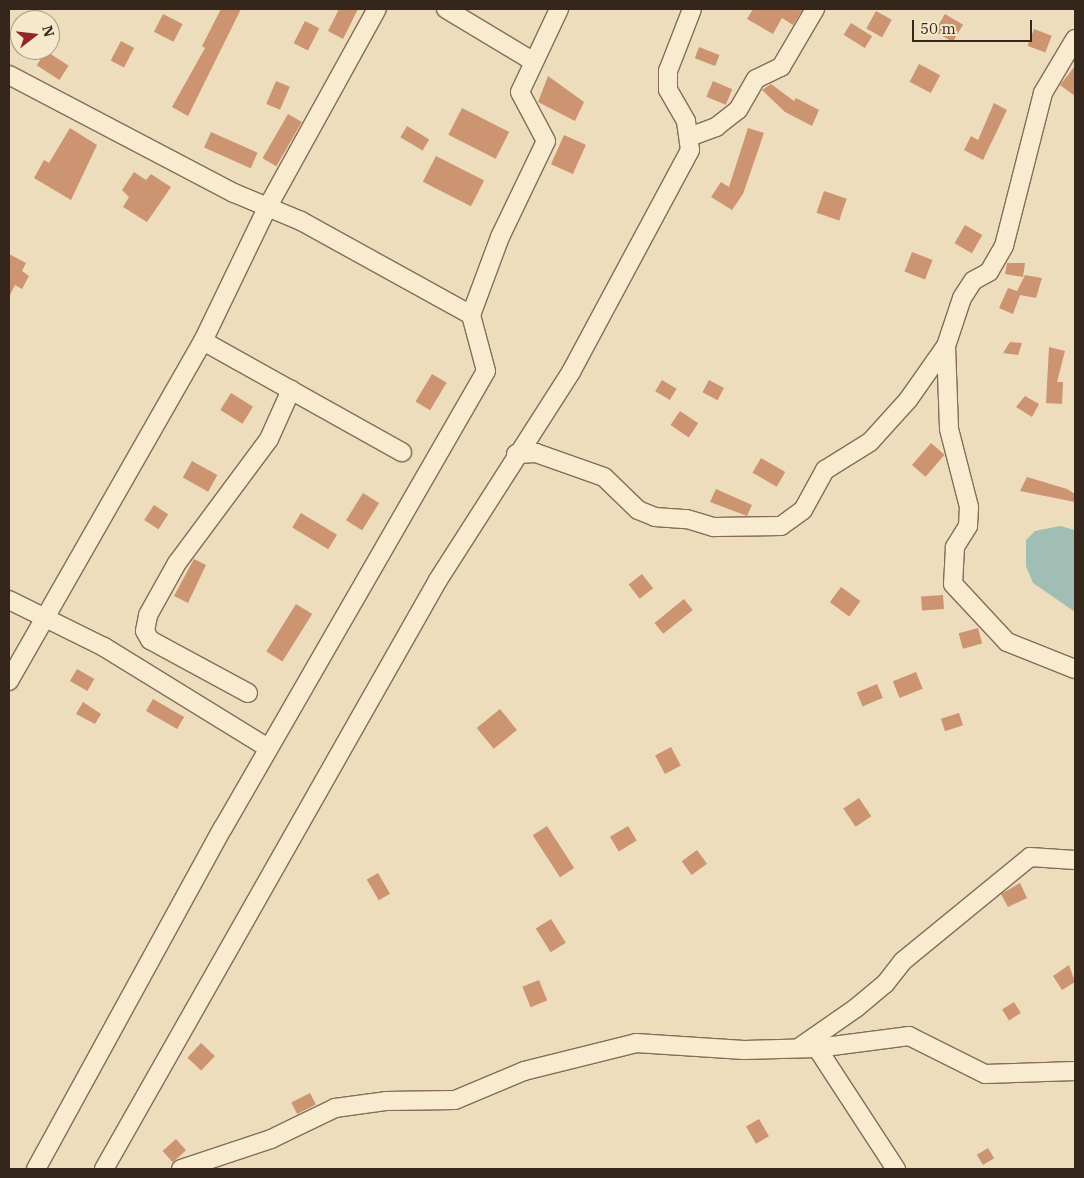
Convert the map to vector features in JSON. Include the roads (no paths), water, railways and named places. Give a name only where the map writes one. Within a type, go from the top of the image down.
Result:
[{"type":"street","points":[[9,681],[203,341],[266,208],[377,9]]},
{"type":"street","points":[[446,9],[531,60]]},
{"type":"street","points":[[36,1169],[268,748],[486,371],[471,315],[500,237],[546,141],[520,92],[531,60],[559,9]]},
{"type":"street","points":[[104,1169],[438,580],[516,454],[571,372],[690,150],[686,121],[668,90],[668,71],[692,9]]},
{"type":"street","points":[[689,137],[716,127],[738,110],[756,79],[781,67],[815,9]]},
{"type":"street","points":[[516,454],[536,453],[604,478],[638,510],[655,518],[687,519],[714,527],[781,526],[803,510],[826,470],[870,442],[908,400],[946,346],[962,298],[973,281],[988,272],[1004,246],[1043,93],[1075,39]]},
{"type":"street","points":[[9,75],[266,208],[310,226],[471,315]]},
{"type":"street","points":[[203,341],[402,452]]},
{"type":"street","points":[[946,346],[949,429],[969,507],[968,526],[955,547],[950,575],[953,584],[1007,642],[1075,669]]},
{"type":"street","points":[[248,693],[150,640],[145,631],[148,615],[176,563],[269,439],[291,390]]},
{"type":"street","points":[[9,600],[104,647],[268,748]]},
{"type":"street","points":[[809,1048],[871,996],[903,960],[1030,857],[1075,860]]},
{"type":"street","points":[[181,1169],[271,1139],[335,1108],[386,1101],[455,1100],[524,1071],[586,1053],[636,1043],[744,1050],[809,1048],[909,1036],[986,1074],[1075,1071]]},
{"type":"street","points":[[809,1048],[896,1169]]},
{"type":"water","points":[[1060,526],[1075,530],[1075,612],[1033,583],[1026,566],[1026,540],[1035,531]]}]
